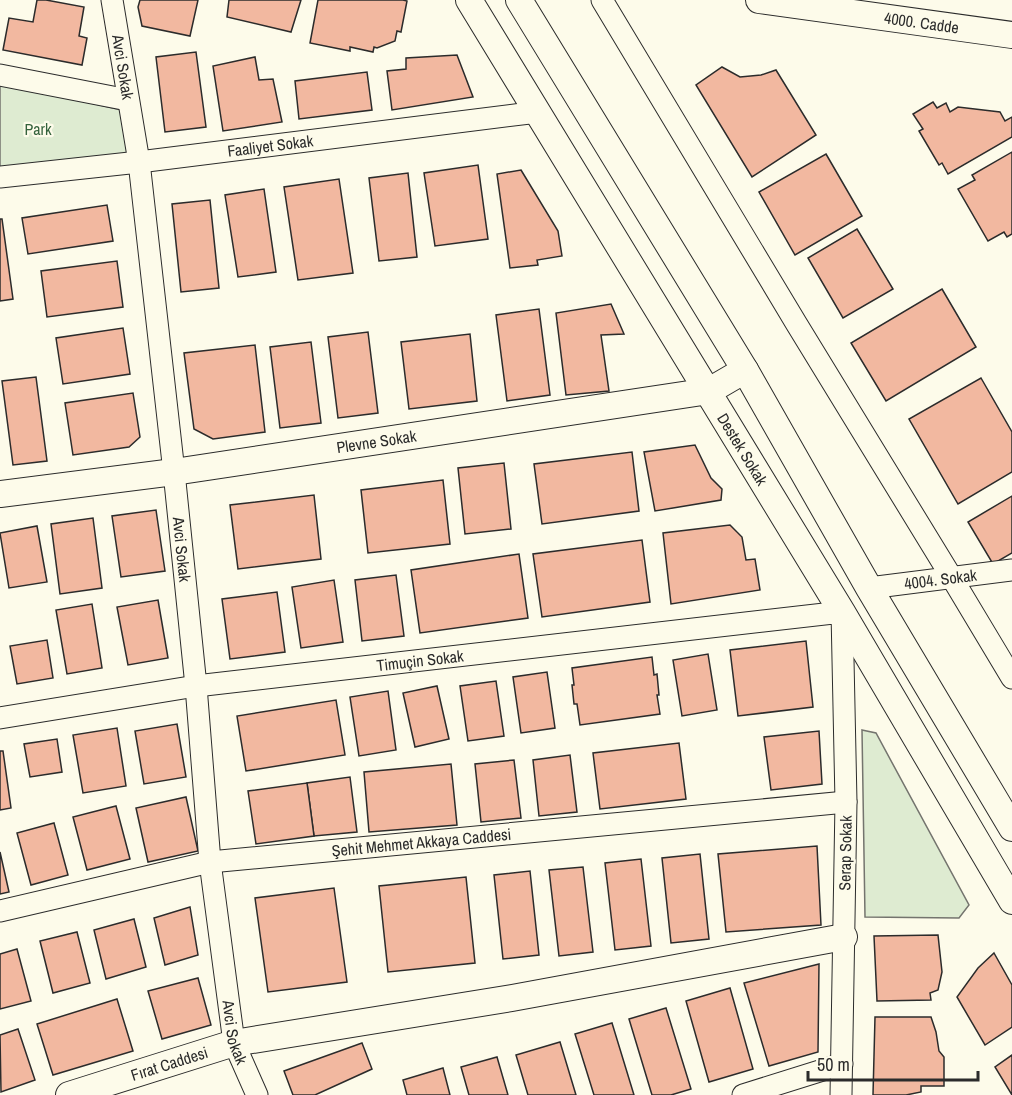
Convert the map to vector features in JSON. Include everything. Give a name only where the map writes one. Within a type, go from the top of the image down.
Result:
[{"type":"street","name":"Avci Sokak","points":[[112,0],[139,162],[196,686],[210,862],[234,1042],[257,1095]]},
{"type":"street","name":"Destek Sokak","points":[[470,0],[842,612],[1012,901]]},
{"type":"street","points":[[519,0],[745,370],[869,588],[1012,828]]},
{"type":"street","points":[[602,0],[1012,678]]},
{"type":"street","name":"4000. Cadde","points":[[759,0],[1012,35]]},
{"type":"street","points":[[0,75],[128,100]]},
{"type":"street","name":"Faaliyet Sokak","points":[[0,177],[538,112]]},
{"type":"street","name":"Plevne Sokak","points":[[0,494],[174,472],[709,391],[745,370]]},
{"type":"street","name":"4004. Sokak","points":[[869,588],[1012,570]]},
{"type":"street","name":"Timuçin Sokak","points":[[0,718],[196,686],[842,612]]},
{"type":"street","name":"Serap Sokak","points":[[841,1095],[846,802],[842,612]]},
{"type":"street","name":"Şehit Mehmet Akkaya Caddesi","points":[[0,910],[210,862],[846,802]]},
{"type":"street","name":"Fırat Caddesi","points":[[69,1095],[234,1042],[512,998],[844,937]]},
{"type":"street","points":[[743,1095],[842,1064]]},
{"type":"green space","name":"Park","points":[[0,82],[130,112],[136,160],[0,167]]},
{"type":"green space","points":[[862,730],[876,733],[969,905],[959,918],[865,917]]},
{"type":"building","points":[[37,0],[84,7],[79,36],[87,38],[82,65],[3,50],[9,18],[33,22]]},
{"type":"building","points":[[140,0],[198,0],[190,36],[142,26],[138,7]]},
{"type":"building","points":[[229,0],[301,0],[291,32],[227,17]]},
{"type":"building","points":[[318,0],[407,1],[401,32],[397,31],[395,41],[374,47],[373,52],[350,47],[350,51],[310,43]]},
{"type":"building","points":[[196,52],[206,127],[165,132],[156,57]]},
{"type":"building","points":[[457,55],[473,97],[392,110],[387,71],[406,69],[406,58]]},
{"type":"building","points":[[255,57],[259,80],[273,79],[282,122],[223,131],[213,66]]},
{"type":"building","points":[[722,67],[740,77],[761,75],[776,70],[816,135],[752,177],[696,85]]},
{"type":"building","points":[[367,72],[372,110],[299,119],[295,81]]},
{"type":"building","points":[[933,102],[937,108],[946,103],[950,112],[958,107],[1000,112],[1005,121],[1012,117],[1012,137],[948,174],[942,163],[939,165],[919,131],[923,129],[913,114]]},
{"type":"building","points":[[1012,152],[1012,234],[1007,237],[1004,232],[988,241],[958,189],[975,180],[972,175]]},
{"type":"building","points":[[826,154],[862,216],[795,255],[759,192]]},
{"type":"building","points":[[478,165],[488,239],[435,246],[424,173]]},
{"type":"building","points":[[521,170],[558,231],[562,256],[537,260],[538,265],[510,268],[497,174]]},
{"type":"building","points":[[408,173],[417,257],[379,261],[369,178]]},
{"type":"building","points":[[339,179],[353,273],[298,280],[284,187]]},
{"type":"building","points":[[264,189],[276,272],[238,277],[225,195]]},
{"type":"building","points":[[210,200],[219,288],[181,292],[172,204]]},
{"type":"building","points":[[107,205],[113,241],[28,254],[22,218]]},
{"type":"building","points":[[0,219],[2,219],[13,299],[0,301]]},
{"type":"building","points":[[857,229],[893,289],[843,318],[808,258]]},
{"type":"building","points":[[117,261],[123,307],[47,317],[41,271]]},
{"type":"building","points":[[942,289],[976,347],[886,401],[851,343]]},
{"type":"building","points":[[611,304],[624,334],[601,335],[609,391],[566,395],[556,313]]},
{"type":"building","points":[[539,309],[550,395],[507,401],[496,315]]},
{"type":"building","points":[[123,328],[130,374],[63,384],[56,338]]},
{"type":"building","points":[[368,332],[378,413],[338,418],[328,337]]},
{"type":"building","points":[[470,334],[477,401],[409,409],[401,342]]},
{"type":"building","points":[[311,342],[321,423],[280,428],[270,347]]},
{"type":"building","points":[[255,345],[265,432],[213,439],[194,429],[184,353]]},
{"type":"building","points":[[36,377],[47,461],[13,465],[2,381]]},
{"type":"building","points":[[981,378],[1012,432],[1012,472],[958,504],[909,419]]},
{"type":"building","points":[[133,393],[140,437],[129,447],[73,455],[65,403]]},
{"type":"building","points":[[695,445],[711,478],[722,489],[721,500],[655,511],[644,452]]},
{"type":"building","points":[[632,452],[639,511],[542,524],[534,464]]},
{"type":"building","points":[[504,463],[511,529],[465,534],[458,468]]},
{"type":"building","points":[[443,480],[450,544],[368,553],[361,490]]},
{"type":"building","points":[[314,495],[321,559],[238,569],[230,505]]},
{"type":"building","points":[[1012,496],[1012,553],[993,564],[968,522]]},
{"type":"building","points":[[156,510],[165,571],[121,577],[112,516]]},
{"type":"building","points":[[93,518],[102,588],[60,594],[51,524]]},
{"type":"building","points":[[730,525],[742,537],[746,560],[755,559],[760,590],[671,604],[663,533]]},
{"type":"building","points":[[37,526],[47,582],[9,588],[0,533]]},
{"type":"building","points":[[642,540],[650,602],[542,617],[533,554]]},
{"type":"building","points":[[519,554],[528,618],[420,633],[411,570]]},
{"type":"building","points":[[396,575],[404,636],[362,641],[355,580]]},
{"type":"building","points":[[334,580],[343,642],[301,648],[292,587]]},
{"type":"building","points":[[277,592],[285,652],[230,659],[222,599]]},
{"type":"building","points":[[158,600],[168,658],[128,665],[117,607]]},
{"type":"building","points":[[92,604],[102,668],[67,674],[56,610]]},
{"type":"building","points":[[47,640],[53,678],[17,684],[10,646]]},
{"type":"building","points":[[806,641],[813,707],[738,716],[730,650]]},
{"type":"building","points":[[708,654],[717,710],[682,716],[673,660]]},
{"type":"building","points":[[652,657],[654,675],[657,674],[660,714],[580,725],[577,704],[574,704],[572,668]]},
{"type":"building","points":[[547,672],[555,728],[521,733],[513,677]]},
{"type":"building","points":[[496,681],[504,736],[468,741],[460,686]]},
{"type":"building","points":[[437,686],[449,739],[415,747],[403,693]]},
{"type":"building","points":[[388,691],[396,750],[359,756],[350,697]]},
{"type":"building","points":[[336,700],[345,755],[246,771],[237,716]]},
{"type":"building","points":[[177,724],[186,777],[144,784],[135,731]]},
{"type":"building","points":[[117,728],[126,786],[83,793],[73,735]]},
{"type":"building","points":[[819,731],[822,784],[771,790],[764,737]]},
{"type":"building","points":[[57,739],[62,772],[30,777],[24,744]]},
{"type":"building","points":[[679,743],[686,799],[600,809],[593,753]]},
{"type":"building","points":[[0,751],[3,751],[11,808],[0,810]]},
{"type":"building","points":[[570,755],[577,812],[539,816],[533,760]]},
{"type":"building","points":[[514,760],[521,818],[481,822],[475,764]]},
{"type":"building","points":[[451,764],[457,825],[369,832],[364,772]]},
{"type":"building","points":[[350,777],[357,832],[314,836],[307,783]]},
{"type":"building","points":[[307,783],[314,836],[256,844],[248,791]]},
{"type":"building","points":[[186,797],[198,851],[148,862],[136,808]]},
{"type":"building","points":[[116,806],[130,859],[87,870],[73,817]]},
{"type":"building","points":[[54,823],[68,875],[31,885],[17,833]]},
{"type":"building","points":[[817,846],[821,925],[726,932],[718,854]]},
{"type":"building","points":[[0,852],[9,892],[0,894]]},
{"type":"building","points":[[700,854],[709,939],[671,943],[662,858]]},
{"type":"building","points":[[641,859],[651,946],[615,950],[605,863]]},
{"type":"building","points":[[583,867],[593,952],[559,956],[549,870]]},
{"type":"building","points":[[530,871],[539,955],[503,959],[494,875]]},
{"type":"building","points":[[466,877],[475,963],[388,972],[379,886]]},
{"type":"building","points":[[334,888],[347,982],[268,992],[255,898]]},
{"type":"building","points":[[190,907],[198,955],[165,965],[154,918]]},
{"type":"building","points":[[134,919],[146,967],[106,979],[94,930]]},
{"type":"building","points":[[77,932],[90,983],[53,993],[40,941]]},
{"type":"building","points":[[938,935],[942,972],[938,990],[930,993],[931,1000],[877,1001],[874,936]]},
{"type":"building","points":[[17,949],[31,1001],[0,1009],[0,954]]},
{"type":"building","points":[[994,953],[1012,985],[1012,1027],[985,1045],[957,997],[978,968]]},
{"type":"building","points":[[819,964],[818,1052],[769,1066],[744,983]]},
{"type":"building","points":[[198,978],[211,1025],[162,1039],[148,991]]},
{"type":"building","points":[[730,988],[753,1069],[709,1082],[686,1001]]},
{"type":"building","points":[[117,999],[133,1051],[53,1075],[37,1024]]},
{"type":"building","points":[[666,1008],[691,1089],[671,1095],[652,1095],[629,1019]]},
{"type":"building","points":[[875,1017],[931,1017],[939,1051],[944,1057],[944,1086],[921,1086],[921,1092],[906,1095],[873,1095]]},
{"type":"building","points":[[612,1023],[634,1095],[594,1095],[575,1034]]},
{"type":"building","points":[[18,1029],[35,1080],[1,1092],[0,1035]]},
{"type":"building","points":[[560,1042],[576,1095],[528,1095],[516,1055]]},
{"type":"building","points":[[362,1043],[372,1069],[315,1095],[293,1095],[284,1071]]},
{"type":"building","points":[[1012,1055],[1012,1095],[995,1067]]},
{"type":"building","points":[[497,1057],[508,1095],[469,1095],[461,1067]]},
{"type":"building","points":[[443,1068],[450,1095],[407,1095],[403,1080]]}]
